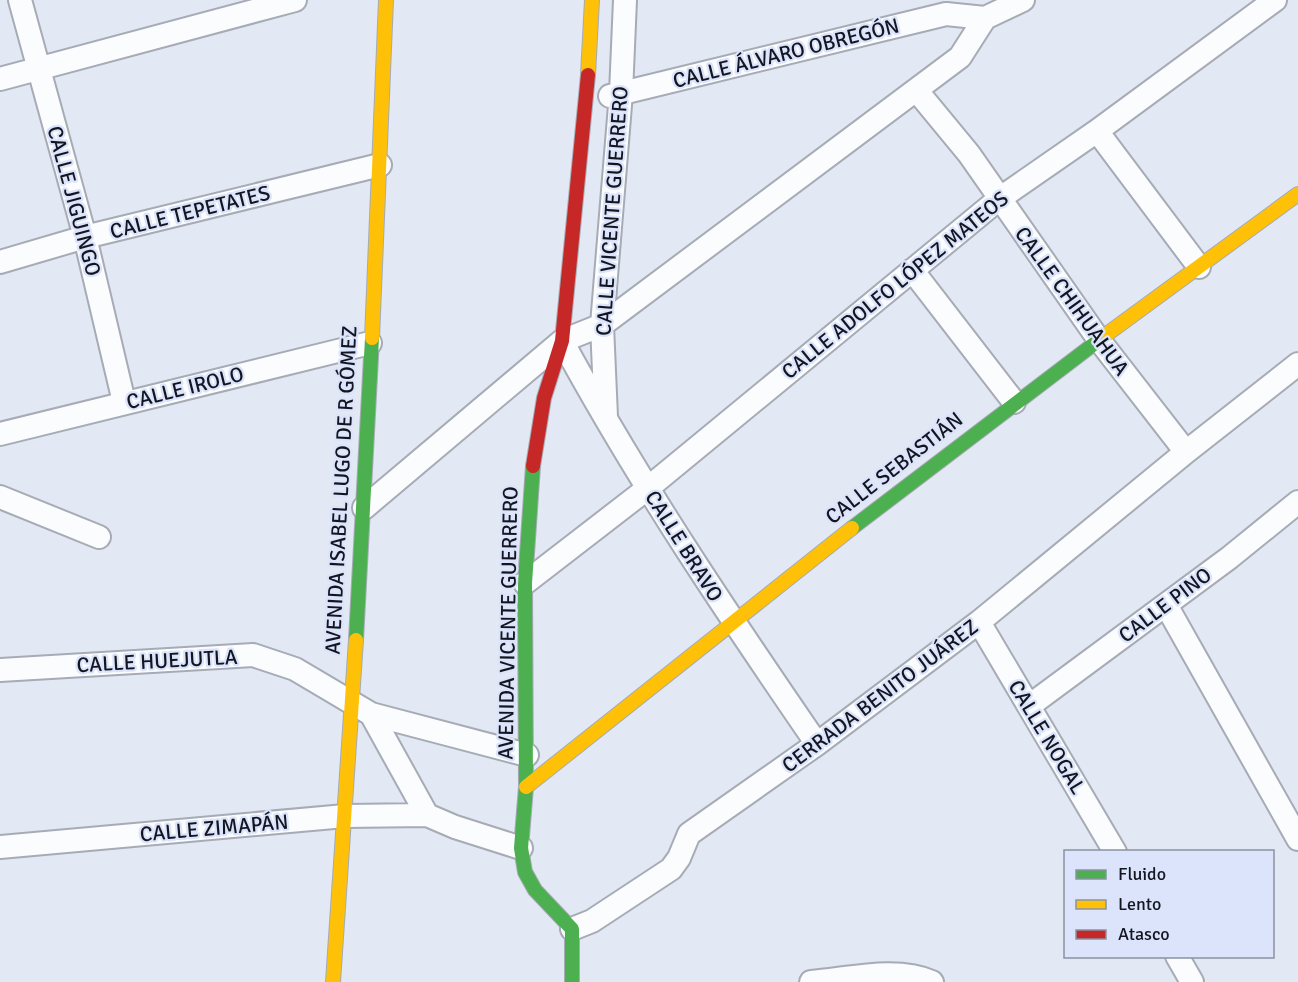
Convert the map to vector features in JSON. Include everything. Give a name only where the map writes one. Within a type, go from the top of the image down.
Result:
[{"type":"street","name":"CALLE JIGUINGO","points":[[20,0],[85,237],[124,402]]},
{"type":"street","points":[[0,79],[295,0]]},
{"type":"street","name":"AVENIDA ISABEL LUGO DE R GÓMEZ","points":[[333,982],[364,507],[386,0]]},
{"type":"street","name":"AVENIDA VICENTE GUERRERO","points":[[572,929],[535,890],[525,872],[521,848],[527,755],[525,583],[532,472],[544,398],[562,340],[587,102],[592,0]]},
{"type":"street","name":"CALLE VICENTE GUERRERO","points":[[606,422],[602,325],[621,93],[625,0]]},
{"type":"street","points":[[364,507],[562,340],[602,325],[960,57],[985,18],[1023,0]]},
{"type":"street","name":"CALLE ADOLFO LÓPEZ MATEOS","points":[[525,583],[648,488],[999,199],[1097,131],[1275,0]]},
{"type":"street","name":"CALLE ÁLVARO OBREGÓN","points":[[587,102],[946,14],[985,18]]},
{"type":"street","name":"CALLE CHIHUAHUA","points":[[917,91],[969,154],[1099,340],[1186,452]]},
{"type":"street","points":[[1097,131],[1199,267]]},
{"type":"street","name":"CALLE TEPETATES","points":[[0,262],[85,237],[380,165]]},
{"type":"street","name":"CALLE SEBASTIÁN","points":[[526,787],[732,621],[1014,402],[1298,194]]},
{"type":"street","points":[[912,270],[1014,402]]},
{"type":"street","name":"CALLE BRAVO","points":[[562,340],[606,422],[732,621],[818,744]]},
{"type":"street","name":"CALLE IROLO","points":[[0,434],[370,343]]},
{"type":"street","name":"CERRADA BENITO JUÁREZ","points":[[572,929],[592,921],[671,869],[680,858],[689,834],[818,744],[979,622],[1186,452],[1298,364]]},
{"type":"street","points":[[0,497],[99,537]]},
{"type":"street","name":"CALLE PINO","points":[[1029,706],[1295,511]]},
{"type":"street","points":[[1166,605],[1298,839]]},
{"type":"street","name":"CALLE NOGAL","points":[[979,622],[1114,850]]},
{"type":"street","name":"CALLE HUEJUTLA","points":[[0,670],[252,655],[295,669],[371,714],[527,755]]},
{"type":"street","name":"CALLE HUEJUTLA","points":[[371,714],[428,815]]},
{"type":"street","points":[[428,815],[455,827],[521,848]]},
{"type":"street","name":"CALLE ZIMAPÁN","points":[[0,847],[345,816],[428,815]]},
{"type":"street","points":[[572,929],[572,982]]},
{"type":"street","points":[[1178,958],[1192,982]]},
{"type":"street","points":[[811,982],[896,974],[919,976],[932,982]]},
{"type":"traffic: fast","points":[[852,528],[1107,334]]},
{"type":"traffic: fast","points":[[356,640],[372,338]]},
{"type":"traffic: fast","points":[[533,466],[525,583],[526,787],[521,848],[525,872],[535,890],[572,929],[572,982]]},
{"type":"traffic: slow","points":[[372,338],[386,0]]},
{"type":"traffic: slow","points":[[588,75],[592,0]]},
{"type":"traffic: slow","points":[[1107,334],[1298,194]]},
{"type":"traffic: slow","points":[[526,787],[852,528]]},
{"type":"traffic: slow","points":[[333,982],[356,640]]},
{"type":"traffic: jam","points":[[533,466],[544,398],[562,341],[588,75]]}]
